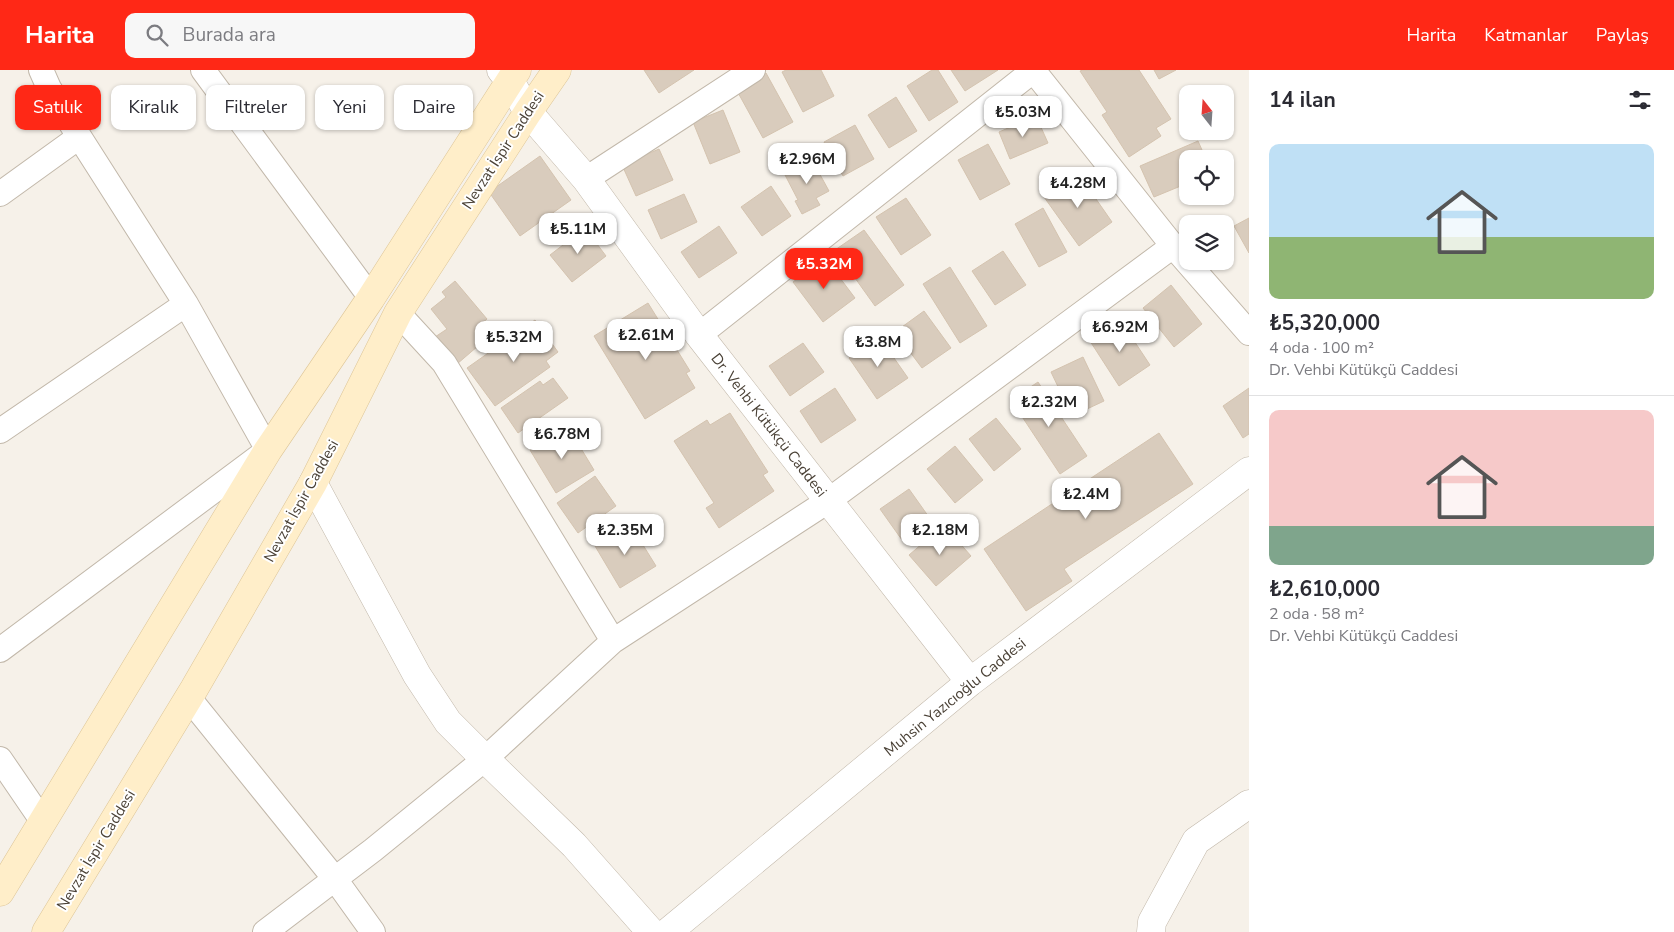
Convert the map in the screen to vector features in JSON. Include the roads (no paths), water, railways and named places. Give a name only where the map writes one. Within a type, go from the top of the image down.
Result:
[{"type":"main road","name":"Nevzat İspir Caddesi","points":[[46,932],[188,697],[313,483],[398,312],[557,70]]},
{"type":"main road","name":"Nevzat İspir Caddesi","points":[[0,892],[268,450],[371,298],[510,74]]},
{"type":"street","points":[[0,650],[268,450],[186,304],[79,137],[49,88],[41,70]]},
{"type":"street","points":[[203,70],[371,298]]},
{"type":"street","points":[[586,179],[752,70]]},
{"type":"street","points":[[699,334],[1034,70],[1173,246],[1249,333]]},
{"type":"street","name":"Dr. Vehbi Kütükçü Caddesi","points":[[510,74],[528,112],[586,179],[699,334],[970,682]]},
{"type":"street","points":[[0,194],[79,137]]},
{"type":"street","points":[[264,932],[373,850],[485,759],[612,641],[828,500],[1173,246]]},
{"type":"street","points":[[0,431],[186,304]]},
{"type":"street","points":[[398,312],[444,363],[612,641]]},
{"type":"street","name":"Muhsin Yazıcıoğlu Caddesi","points":[[668,932],[970,682],[1249,471]]},
{"type":"street","points":[[313,483],[417,675],[448,722],[574,845],[651,932]]},
{"type":"street","points":[[188,697],[335,879],[373,932]]},
{"type":"street","points":[[0,759],[43,822]]},
{"type":"street","points":[[1151,932],[1152,922],[1196,841],[1249,804]]}]
